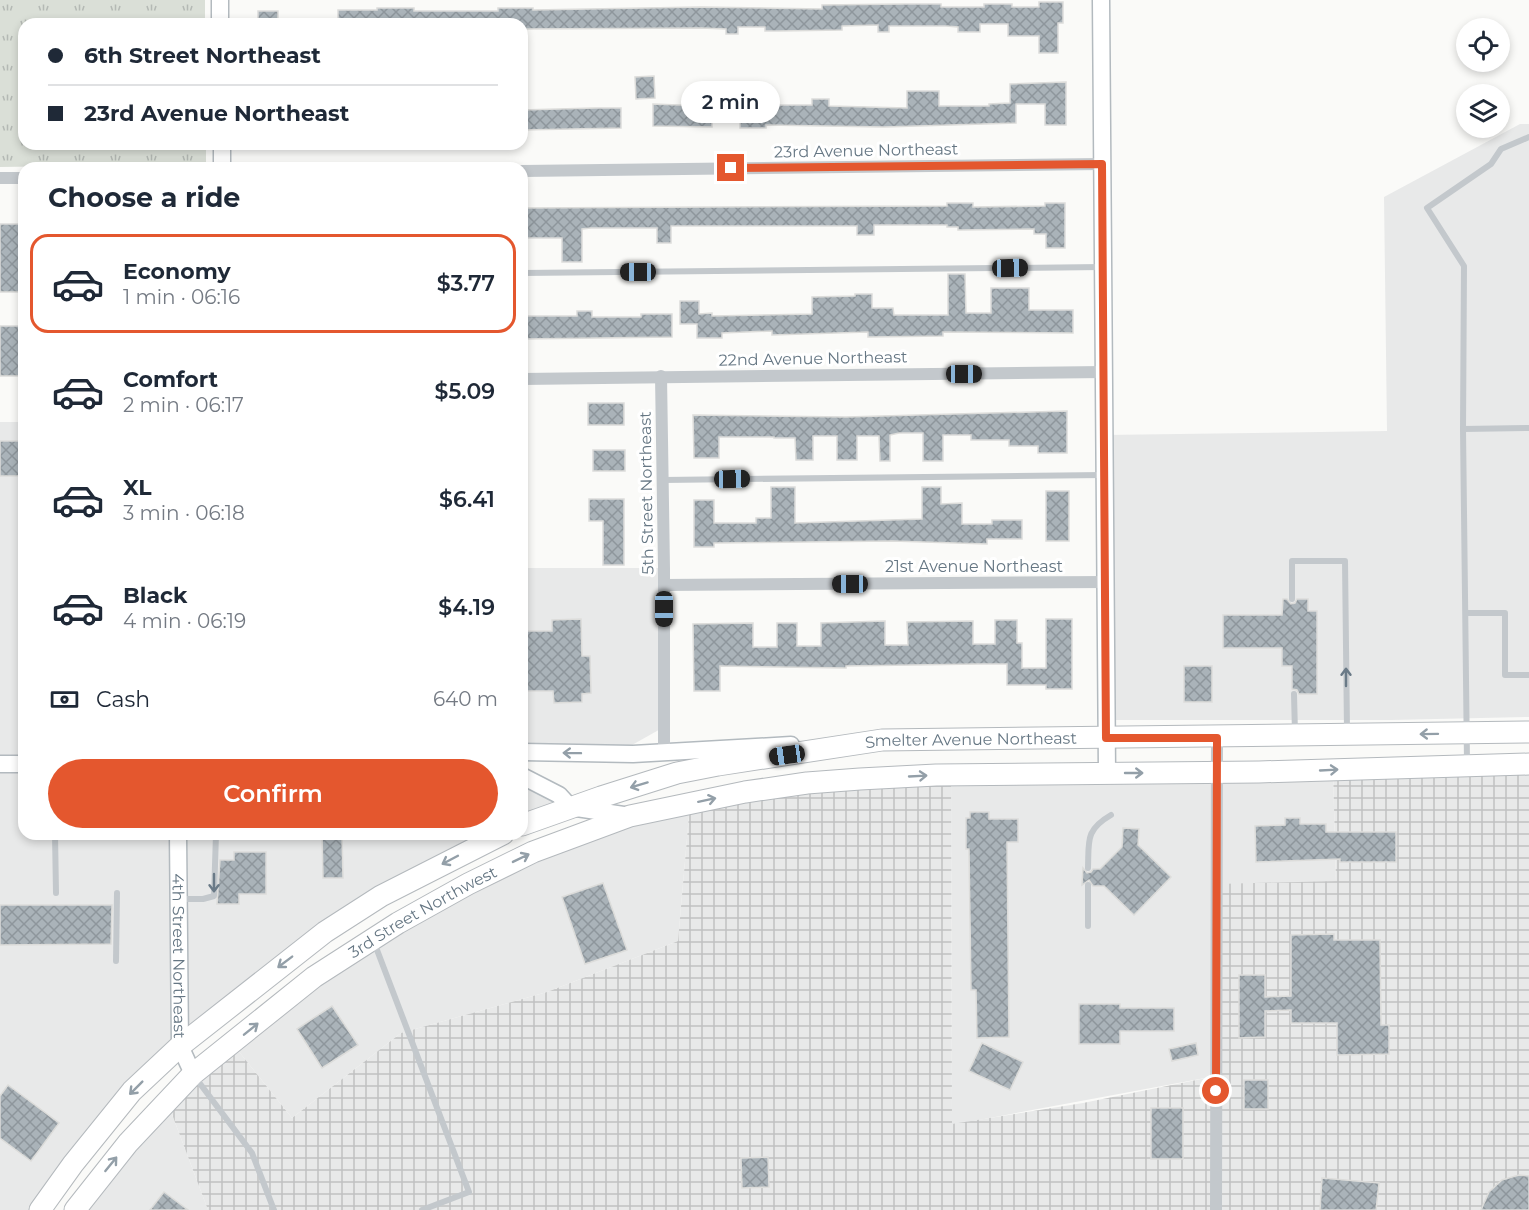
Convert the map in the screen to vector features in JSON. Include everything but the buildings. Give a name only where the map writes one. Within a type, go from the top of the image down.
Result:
[{"type":"highway","name":"Smelter Avenue Northeast","points":[[882,740],[1217,738],[1529,732]]},
{"type":"highway","points":[[528,823],[677,773],[882,740]]},
{"type":"highway","points":[[1107,773],[1529,764]]},
{"type":"highway","name":"3rd Street Northwest","points":[[75,1210],[128,1143],[193,1074],[314,977],[398,923],[468,884],[533,852],[630,816],[745,792],[807,783],[936,775],[1107,773]]},
{"type":"highway","name":"3rd Street Northwest","points":[[40,1210],[73,1164],[132,1091],[180,1046],[325,932],[381,896],[490,840]]},
{"type":"street","points":[[220,0],[220,18]]},
{"type":"street","points":[[1101,0],[1107,773]]},
{"type":"street","name":"23rd Avenue Northeast","points":[[528,171],[1102,164]]},
{"type":"street","points":[[0,178],[18,178]]},
{"type":"street","name":"22nd Avenue Northeast","points":[[528,379],[1104,372]]},
{"type":"street","name":"5th Street Northeast","points":[[661,376],[664,753]]},
{"type":"street","name":"21st Avenue Northeast","points":[[664,585],[1105,582]]},
{"type":"street","points":[[1216,1210],[1217,738]]},
{"type":"street","name":"Smelter Avenue Northeast","points":[[528,752],[664,753],[882,740]]},
{"type":"street","points":[[0,764],[18,764]]},
{"type":"street","points":[[528,779],[559,795],[570,807],[630,816]]},
{"type":"street","name":"4th Street Northeast","points":[[178,840],[180,1046],[193,1074]]},
{"type":"lane","points":[[1467,765],[1463,429],[1464,266],[1427,208],[1491,164],[1501,149],[1529,137]]},
{"type":"lane","points":[[528,273],[1103,267]]},
{"type":"lane","points":[[1463,429],[1529,428]]},
{"type":"lane","points":[[663,480],[1104,475]]},
{"type":"lane","points":[[1292,599],[1292,561],[1346,561],[1347,735]]},
{"type":"lane","points":[[1466,613],[1505,613],[1505,675],[1529,675]]},
{"type":"lane","points":[[1294,694],[1295,736]]},
{"type":"lane","points":[[1088,868],[1089,839],[1096,824],[1111,815]]},
{"type":"lane","points":[[55,840],[56,893]]},
{"type":"lane","points":[[179,899],[203,899],[214,896],[216,840]]},
{"type":"lane","points":[[1088,885],[1088,926]]},
{"type":"lane","points":[[116,961],[117,893]]},
{"type":"lane","points":[[373,939],[469,1192],[422,1210]]},
{"type":"lane","points":[[193,1074],[252,1153],[274,1210]]},
{"type":"shaded area","points":[[1520,124],[1529,124],[1529,717],[1391,720],[1106,720],[1104,435],[1387,431],[1384,197],[1494,138],[1510,138],[1510,129]]},
{"type":"shaded area","points":[[0,422],[18,422],[18,840],[491,840],[381,896],[180,1046],[40,1210],[0,1210]]},
{"type":"shaded area","points":[[528,568],[664,568],[664,727],[632,745],[528,744]]},
{"type":"shaded area","points":[[1529,766],[1529,1210],[208,1210],[167,1101],[232,1043],[292,1118],[401,1033],[547,992],[678,941],[690,804],[951,775],[952,1124],[1083,1103],[1216,1076],[1217,884],[1336,881],[1333,770]]},
{"type":"shaded area","points":[[1333,770],[1336,882],[1216,1076],[952,1125],[951,775]]},
{"type":"shaded area","points":[[528,780],[570,807],[528,823]]},
{"type":"shaded area","points":[[690,804],[678,941],[547,992],[401,1033],[292,1118],[232,1043],[314,977],[533,852]]},
{"type":"shaded area","points":[[167,1101],[208,1210],[75,1210]]},
{"type":"green space","points":[[0,0],[205,0],[205,18],[18,18],[18,150],[206,150],[206,162],[18,162],[18,167],[0,167]]},
{"type":"route","points":[[731,168],[1102,164],[1106,738],[1217,738],[1216,1091]]}]
